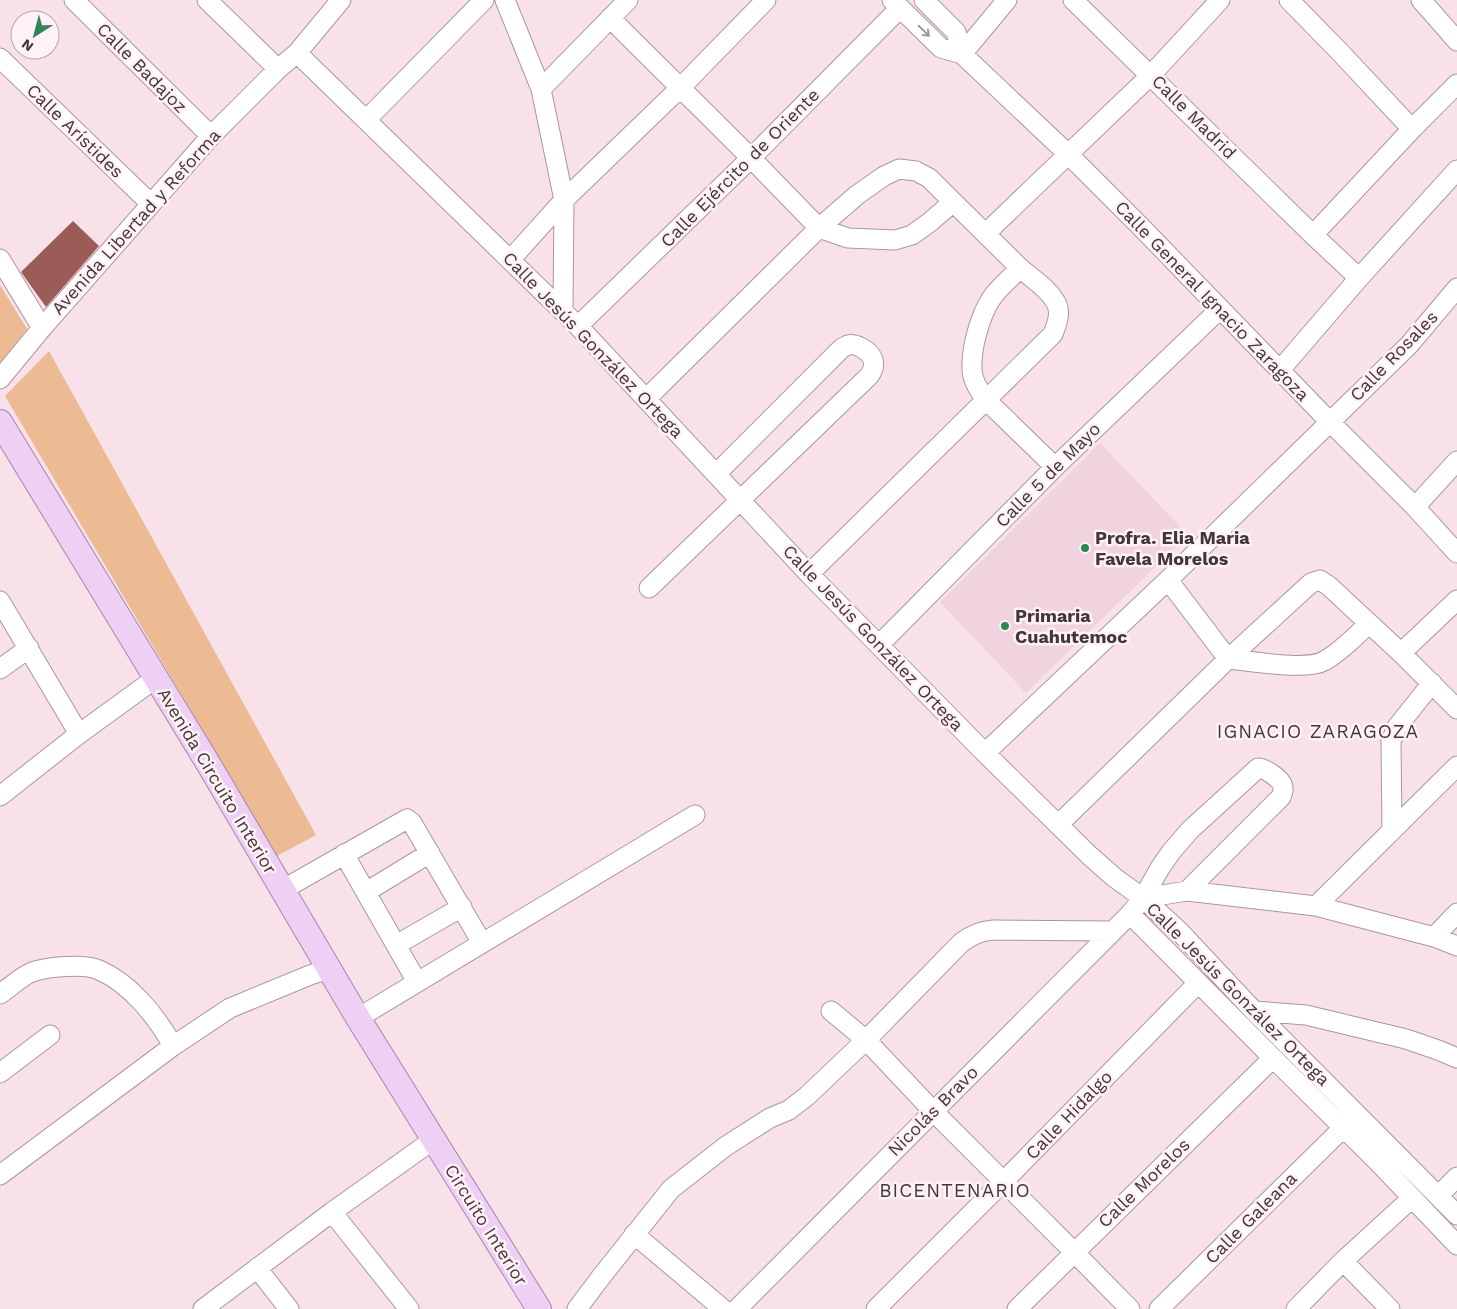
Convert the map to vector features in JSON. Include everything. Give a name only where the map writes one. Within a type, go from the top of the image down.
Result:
[{"type":"main road","name":"Avenida Circuito Interior","points":[[0,422],[433,1140]]},
{"type":"main road","name":"Circuito Interior","points":[[433,1140],[539,1309]]},
{"type":"street","name":"Calle Badajoz","points":[[74,0],[211,136]]},
{"type":"street","points":[[207,0],[278,69]]},
{"type":"street","name":"Avenida Libertad y Reforma","points":[[0,379],[42,328],[211,136],[278,69],[297,53],[341,0]]},
{"type":"street","points":[[367,119],[484,0]]},
{"type":"street","points":[[505,0],[541,89],[564,200],[563,310]]},
{"type":"street","points":[[541,89],[628,0]]},
{"type":"street","points":[[511,259],[564,200],[680,88],[766,0]]},
{"type":"street","name":"Calle General Ignacio Zaragoza","points":[[924,0],[956,32],[962,54]]},
{"type":"street","points":[[962,54],[1007,0]]},
{"type":"street","points":[[1290,0],[1412,129]]},
{"type":"street","points":[[1421,0],[1457,41]]},
{"type":"street","name":"Calle Madrid","points":[[1076,1],[1359,278]]},
{"type":"street","points":[[986,233],[1151,75],[1216,1]]},
{"type":"street","name":"Calle General Ignacio Zaragoza","points":[[896,4],[941,48],[962,54],[1069,155],[1415,507],[1457,553]]},
{"type":"street","name":"Calle Ejército de Oriente","points":[[578,326],[751,158],[896,4]]},
{"type":"street","points":[[610,18],[819,228],[848,238],[895,240],[912,235],[953,202]]},
{"type":"street","name":"Calle Jesús González Ortega","points":[[297,53],[563,310],[810,574],[985,753],[1102,866],[1143,898],[1179,931],[1254,1011],[1457,1215]]},
{"type":"street","name":"Calle Arístides","points":[[0,58],[151,204]]},
{"type":"street","points":[[1313,235],[1412,129],[1457,84]]},
{"type":"street","points":[[646,399],[819,228],[858,195],[884,176],[899,169],[916,171],[929,178],[1020,268],[1043,287],[1055,301],[1059,312],[1053,334],[810,574]]},
{"type":"street","points":[[1280,370],[1359,278],[1457,170]]},
{"type":"street","points":[[0,259],[42,328]]},
{"type":"street","points":[[1020,268],[991,299],[980,320],[975,341],[972,369],[978,389],[986,400],[1055,467]]},
{"type":"street","name":"Calle Rosales","points":[[985,753],[1168,580],[1409,345],[1457,288]]},
{"type":"street","name":"Calle 5 de Mayo","points":[[879,644],[1055,467],[1220,309]]},
{"type":"street","points":[[649,588],[869,376],[874,370],[874,360],[868,350],[850,344],[841,348],[717,473]]},
{"type":"street","points":[[1415,507],[1457,461]]},
{"type":"street","points":[[1168,580],[1228,659],[1300,666],[1322,662],[1332,656],[1369,624]]},
{"type":"street","points":[[1059,824],[1228,659],[1310,583],[1320,580],[1329,586],[1401,653],[1457,709]]},
{"type":"street","points":[[1401,653],[1457,600]]},
{"type":"street","points":[[0,601],[79,734]]},
{"type":"street","points":[[0,669],[29,648]]},
{"type":"street","points":[[0,796],[79,734],[156,678]]},
{"type":"street","points":[[1392,831],[1391,741],[1397,727],[1432,683]]},
{"type":"street","points":[[1316,906],[1457,766]]},
{"type":"street","name":"Nicolás Bravo","points":[[737,1309],[1130,914],[1143,898],[1160,868],[1184,837],[1255,770],[1263,768],[1281,782],[1283,787],[1281,797],[1187,891]]},
{"type":"street","points":[[358,1018],[695,815]]},
{"type":"street","points":[[282,890],[407,819],[412,823],[482,943]]},
{"type":"street","points":[[366,892],[430,853]]},
{"type":"street","points":[[344,854],[418,982]]},
{"type":"street","points":[[1143,898],[1187,891],[1316,906],[1434,937],[1457,946]]},
{"type":"street","points":[[396,945],[462,907]]},
{"type":"street","points":[[1434,937],[1457,913]]},
{"type":"street","name":"Calle Jesús González Ortega","points":[[1130,914],[1379,1163],[1457,1245]]},
{"type":"street","points":[[577,1309],[671,1189],[726,1146],[770,1118],[789,1110],[807,1096],[971,935],[981,931],[993,930],[1112,931]]},
{"type":"street","points":[[0,994],[31,973],[55,967],[72,966],[98,969],[124,985],[162,1027],[173,1046]]},
{"type":"street","points":[[0,1175],[173,1046],[230,1008],[328,968]]},
{"type":"street","name":"Calle Hidalgo","points":[[876,1309],[1198,983]]},
{"type":"street","points":[[831,1011],[866,1040],[933,1111],[1130,1309]]},
{"type":"street","points":[[1254,1011],[1306,1015],[1406,1039],[1457,1058]]},
{"type":"street","points":[[0,1073],[50,1035]]},
{"type":"street","name":"Calle Morelos","points":[[1017,1309],[1272,1058]]},
{"type":"street","name":"Calle Galeana","points":[[1159,1309],[1343,1128]]},
{"type":"street","points":[[203,1309],[332,1212],[433,1140]]},
{"type":"street","points":[[1438,1196],[1457,1177]]},
{"type":"street","points":[[1296,1309],[1343,1261],[1412,1198]]},
{"type":"street","points":[[332,1212],[409,1309]]},
{"type":"street","points":[[634,1234],[723,1309]]},
{"type":"street","points":[[1343,1261],[1390,1309]]},
{"type":"street","points":[[257,1268],[289,1309]]},
{"type":"shaded area","points":[[0,285],[27,329],[0,363]]},
{"type":"shaded area","points":[[49,351],[316,835],[277,856],[5,396]]},
{"type":"shaded area","name":"Profra. Elia Maria Favela Morelos","points":[[1100,443],[1188,535],[1026,693],[940,602]]},
{"type":"building","points":[[73,221],[99,246],[46,307],[21,272]]},
{"type":"place","name":"Profra. Elia Maria Favela Morelos","points":[[1085,548]]},
{"type":"place","name":"Primaria Cuahutemoc","points":[[1005,626]]},
{"type":"district","name":"IGNACIO ZARAGOZA","points":[[1318,731]]},
{"type":"district","name":"BICENTENARIO","points":[[955,1190]]}]
